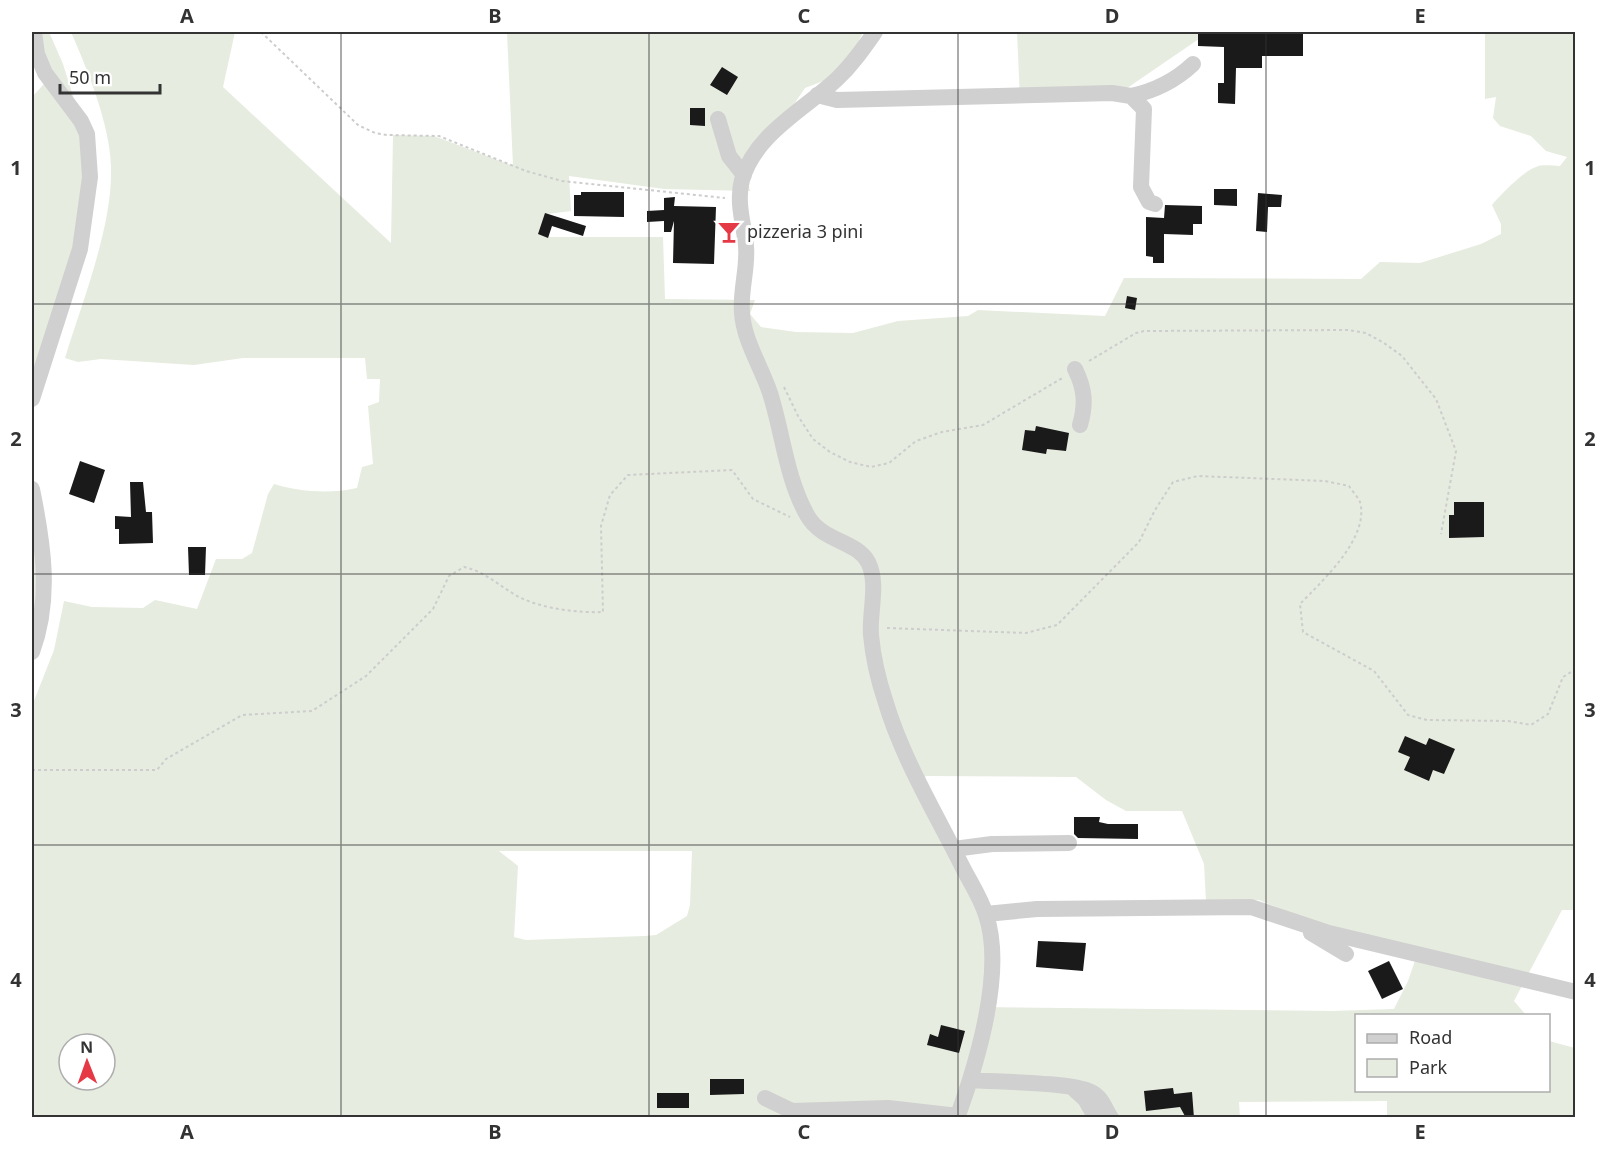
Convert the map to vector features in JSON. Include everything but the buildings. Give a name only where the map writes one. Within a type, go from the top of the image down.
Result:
[{"type":"street","points":[[33,392],[80,249],[90,168],[87,134],[81,121],[45,73],[37,54],[34,32]]},
{"type":"street","points":[[765,1098],[792,1112],[888,1108],[926,1110],[958,1117],[980,1045],[990,975],[990,931],[986,914],[891,720],[875,665],[870,620],[873,578],[868,561],[858,551],[817,529],[808,517],[790,476],[766,380],[747,340],[742,314],[746,249],[740,199],[744,175],[764,143],[836,80],[860,54],[874,32]]},
{"type":"street","points":[[817,95],[837,100],[1112,93],[1131,96],[1147,92],[1180,76],[1193,64]]},
{"type":"street","points":[[1131,96],[1144,109],[1141,187],[1149,202],[1155,204]]},
{"type":"street","points":[[718,119],[729,156],[744,175]]},
{"type":"street","points":[[1076,369],[1083,384],[1085,406],[1080,425]]},
{"type":"street","points":[[32,489],[45,560],[41,615],[32,652]]},
{"type":"street","points":[[954,849],[992,844],[1068,843]]},
{"type":"street","points":[[986,914],[1037,909],[1251,907],[1304,926],[1575,992]]},
{"type":"street","points":[[1304,926],[1316,938],[1346,954]]},
{"type":"street","points":[[970,1080],[1072,1087],[1091,1092],[1102,1101],[1111,1118]]},
{"type":"street","points":[[1072,1087],[1084,1098],[1096,1118]]},
{"type":"path","points":[[261,32],[358,125],[375,133],[439,136],[526,171],[562,181],[740,199]]},
{"type":"path","points":[[766,380],[779,382],[787,390],[798,416],[813,439],[830,452],[850,462],[871,467],[889,464],[916,441],[942,432],[983,425],[1104,350],[1144,331],[1305,328],[1366,333],[1402,356],[1422,378],[1436,399],[1456,451],[1441,534]]},
{"type":"path","points":[[32,770],[157,770],[166,759],[242,715],[312,711],[366,676],[433,609],[449,576],[464,567],[478,570],[521,598],[581,613],[603,612],[601,526],[610,495],[628,475],[732,471],[753,499],[796,519]]},
{"type":"path","points":[[870,620],[891,630],[960,633],[1026,633],[1057,626],[1139,542],[1155,510],[1173,482],[1198,476],[1325,481],[1349,486],[1360,502],[1358,527],[1340,563],[1300,604],[1303,632],[1374,671],[1408,715],[1427,720],[1508,721],[1531,725],[1548,714],[1563,677],[1575,669]]},
{"type":"green space","points":[[32,32],[49,32],[63,64],[89,147],[87,203],[32,386],[32,97],[44,84]]},
{"type":"green space","points":[[71,32],[235,32],[223,87],[391,243],[393,135],[434,136],[513,166],[507,32],[863,32],[854,51],[831,78],[805,88],[746,174],[750,191],[664,189],[569,176],[571,211],[547,214],[549,237],[663,237],[665,299],[755,300],[750,314],[761,327],[796,332],[853,333],[898,321],[968,316],[978,310],[1105,316],[1124,278],[1361,279],[1380,262],[1420,263],[1481,244],[1501,234],[1501,224],[1492,205],[1501,195],[1531,169],[1542,166],[1560,166],[1567,157],[1546,151],[1531,136],[1500,126],[1493,118],[1496,97],[1485,99],[1485,32],[1575,32],[1575,910],[1562,910],[1514,1001],[1525,1014],[1355,1014],[1355,1092],[1550,1092],[1550,1041],[1575,1048],[1575,1117],[1387,1117],[1387,1101],[1239,1102],[1240,1118],[32,1117],[32,706],[54,650],[64,601],[92,607],[143,608],[155,600],[197,609],[216,559],[242,559],[252,553],[268,494],[274,484],[316,491],[357,488],[362,467],[373,464],[368,406],[379,402],[380,379],[367,379],[365,358],[243,358],[194,365],[101,359],[78,362],[65,358],[102,239],[110,190],[110,151],[97,98]],"holes":[[[927,776],[1076,777],[1106,800],[1126,811],[1182,811],[1204,864],[1206,901],[1259,900],[1314,923],[1419,949],[1408,981],[1394,1009],[1332,1011],[981,1007],[988,963],[984,920],[913,780]],[[499,851],[692,851],[690,905],[687,916],[656,935],[526,940],[514,937],[518,866]]]},
{"type":"green space","points":[[1017,32],[1209,32],[1117,95],[1020,99]]},
{"type":"green space","points":[[32,501],[39,532],[32,652]]},
{"type":"place","name":"pizzeria 3 pini","points":[[729,232]]}]
